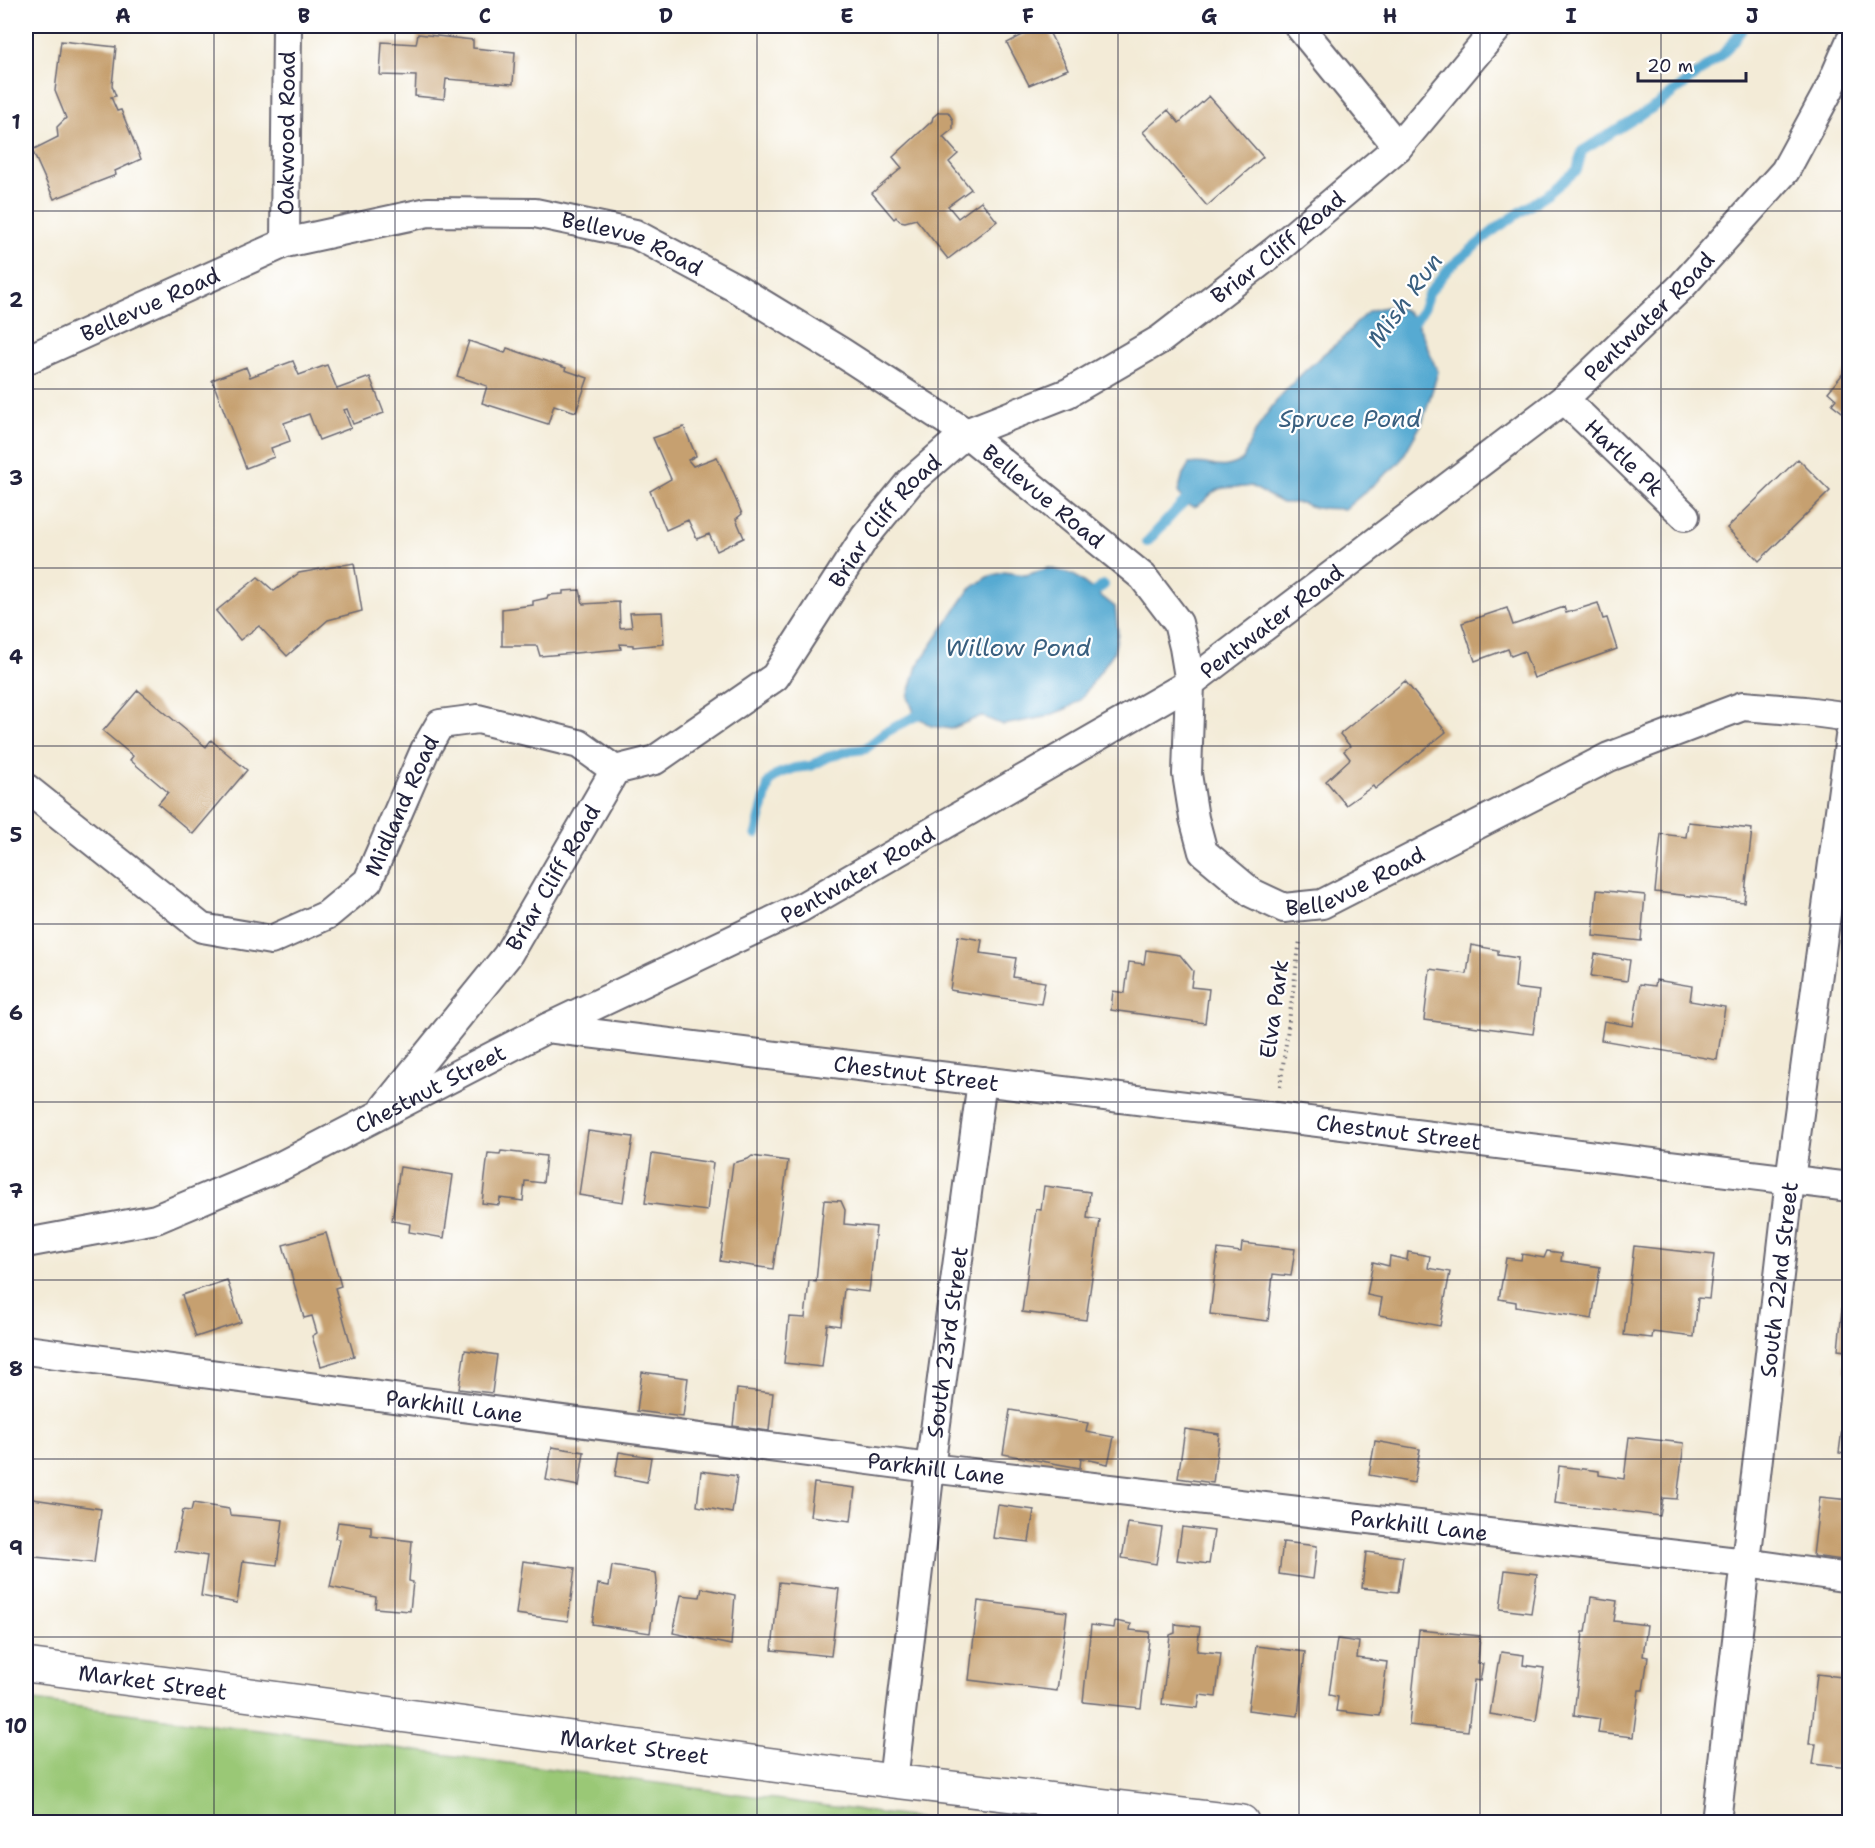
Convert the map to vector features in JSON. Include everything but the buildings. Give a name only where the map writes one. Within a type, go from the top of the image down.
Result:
[{"type":"main road","name":"Market Street","points":[[26,1665],[893,1781],[1060,1812],[1242,1822]]},
{"type":"street","name":"Oakwood Road","points":[[285,243],[287,26]]},
{"type":"street","points":[[1299,26],[1398,147]]},
{"type":"street","name":"Briar Cliff Road","points":[[378,1116],[507,956],[615,770],[655,760],[775,677],[865,537],[910,482],[966,433],[1068,393],[1161,339],[1275,251],[1398,147],[1498,26]]},
{"type":"street","name":"Pentwater Road","points":[[547,1028],[802,907],[1190,683],[1564,399],[1682,286],[1785,171],[1830,88],[1850,42]]},
{"type":"street","name":"Bellevue Road","points":[[26,360],[285,243],[428,212],[535,213],[635,234],[745,294],[841,352],[966,433],[1143,577],[1178,622],[1190,683],[1187,774],[1194,818],[1203,852],[1252,893],[1284,908],[1322,904],[1609,757],[1743,706],[1850,717]]},
{"type":"street","name":"Hartle Pk","points":[[1564,399],[1685,516]]},
{"type":"street","name":"Midland Road","points":[[26,788],[202,928],[271,940],[327,915],[368,881],[425,750],[440,724],[478,719],[579,744],[615,770]]},
{"type":"street","name":"South 22nd Street","points":[[1716,1822],[1790,1180],[1850,737]]},
{"type":"street","name":"Chestnut Street","points":[[26,1243],[156,1219],[281,1166],[547,1028],[1850,1187]]},
{"type":"street","name":"South 23rd Street","points":[[893,1781],[930,1468],[982,1081]]},
{"type":"street","name":"Parkhill Lane","points":[[26,1350],[930,1468],[1746,1563],[1850,1578]]},
{"type":"path","name":"Elva Park","points":[[1275,1117],[1305,906]]},
{"type":"green space","points":[[26,1700],[351,1742],[946,1822],[26,1822]]},
{"type":"water","name":"Spruce Pond","points":[[1386,307],[1400,308],[1411,315],[1438,372],[1422,423],[1400,462],[1345,509],[1315,508],[1302,503],[1282,503],[1251,486],[1221,489],[1194,507],[1185,504],[1178,492],[1183,474],[1189,464],[1204,463],[1220,467],[1243,460],[1264,418],[1294,381],[1342,339],[1364,315],[1372,310]]},
{"type":"water","name":"Willow Pond","points":[[1049,568],[1074,575],[1115,607],[1118,633],[1114,652],[1081,699],[1068,708],[1045,717],[1003,725],[981,716],[951,729],[931,726],[915,715],[908,697],[917,666],[969,590],[987,577],[1004,572],[1026,575]]},
{"type":"waterway","name":"Mish Run","points":[[1407,332],[1422,311],[1429,293],[1449,268],[1497,228],[1549,193],[1577,170],[1582,151],[1657,105],[1722,55],[1745,26]]},
{"type":"waterway","name":"Mish Run","points":[[1147,542],[1192,493]]},
{"type":"waterway","points":[[1084,599],[1104,585]]},
{"type":"waterway","points":[[756,834],[769,782],[778,774],[795,768],[811,766],[828,757],[865,749],[886,732],[927,710]]}]
